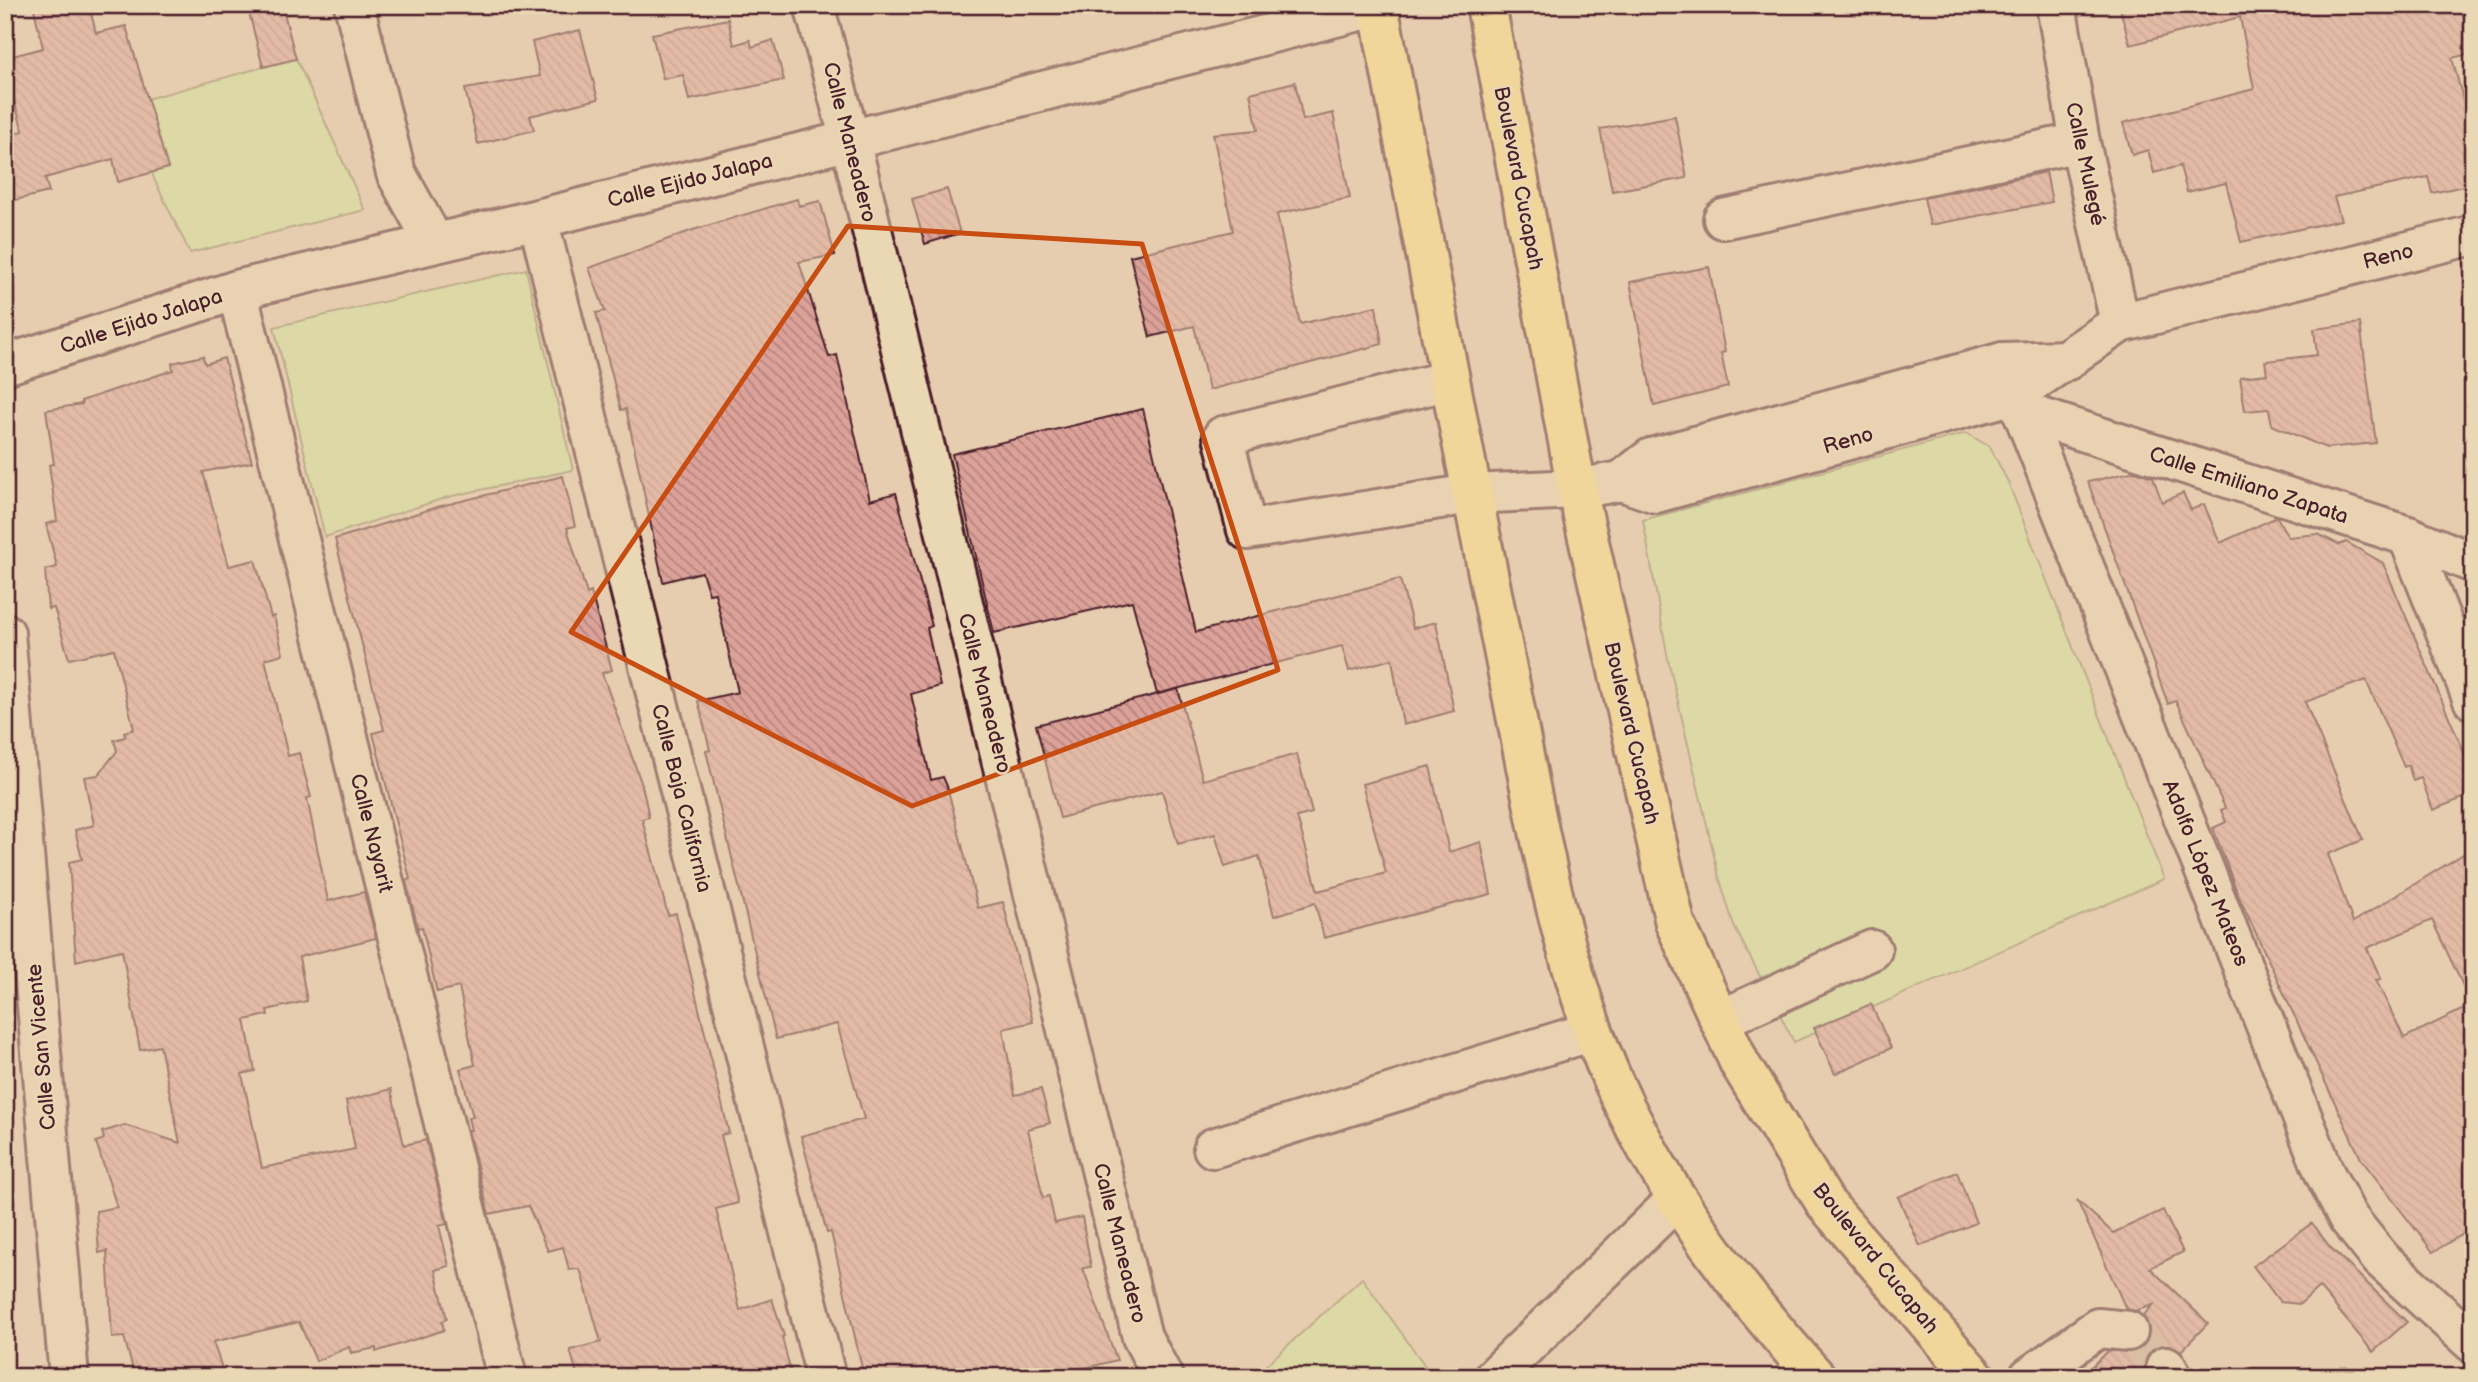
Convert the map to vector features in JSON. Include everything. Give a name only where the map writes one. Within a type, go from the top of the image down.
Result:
[{"type":"main road","name":"Boulevard Cucapah","points":[[1486,5],[1577,488],[1675,923],[1722,1019],[1740,1064],[1826,1205],[1975,1377]]},
{"type":"main road","points":[[1378,6],[1471,494],[1555,906],[1593,1031],[1615,1085],[1677,1199],[1763,1319],[1816,1377]]},
{"type":"street","points":[[354,5],[396,173],[434,242]]},
{"type":"street","name":"Calle Maneadero","points":[[814,5],[850,140],[1142,1337],[1163,1377]]},
{"type":"street","name":"Calle Mulegé","points":[[2056,5],[2080,142],[2120,323]]},
{"type":"street","name":"Calle Ejido Jalapa","points":[[5,365],[237,290],[538,219],[1378,6]]},
{"type":"street","points":[[1723,219],[2080,142]]},
{"type":"street","name":"Calle Baja California","points":[[538,219],[826,1377]]},
{"type":"street","name":"Reno","points":[[1450,380],[1223,436],[1247,530],[1471,494],[1577,488],[1621,481],[1651,458],[2014,389],[2068,360],[2120,323],[2473,234]]},
{"type":"street","name":"Calle Nayarit","points":[[237,290],[508,1377]]},
{"type":"street","name":"Calle Emiliano Zapata","points":[[2014,389],[2408,536],[2473,564]]},
{"type":"street","name":"Adolfo López Mateos","points":[[2014,389],[2324,1172],[2348,1218],[2381,1259],[2473,1343]]},
{"type":"street","points":[[2408,536],[2473,700]]},
{"type":"street","name":"Calle San Vicente","points":[[5,633],[69,1377]]},
{"type":"street","points":[[1722,1019],[1871,950]]},
{"type":"street","points":[[1213,1148],[1593,1031]]},
{"type":"street","points":[[1494,1377],[1677,1199]]},
{"type":"street","points":[[2029,1377],[2098,1328],[2128,1331]]},
{"type":"highlighted area","points":[[848,226],[1142,244],[1278,670],[912,806],[571,632]]},
{"type":"green space","points":[[296,58],[365,210],[190,253],[154,179],[132,103]]},
{"type":"green space","points":[[526,269],[573,470],[448,497],[325,537],[274,327]]},
{"type":"green space","points":[[1966,433],[1990,447],[2008,482],[2164,879],[1794,1042],[1734,926],[1719,877],[1668,659],[1643,520]]},
{"type":"green space","points":[[1362,1278],[1433,1377],[1253,1377]]},
{"type":"building","points":[[33,5],[89,5],[96,33],[126,26],[168,168],[118,182],[113,159],[45,178],[49,192],[11,201],[5,175],[5,136],[23,131],[5,70],[5,58],[43,48]]},
{"type":"building","points":[[247,5],[282,5],[296,59],[263,67]]},
{"type":"building","points":[[2119,5],[2473,5],[2473,53],[2452,58],[2473,137],[2473,184],[2432,193],[2428,177],[2334,197],[2341,220],[2241,242],[2226,183],[2187,192],[2180,166],[2154,173],[2148,150],[2132,155],[2123,123],[2254,89],[2240,17],[2130,45]]},
{"type":"building","points":[[728,19],[734,45],[750,40],[752,47],[773,40],[784,80],[689,100],[683,75],[663,79],[652,34]]},
{"type":"building","points":[[580,30],[598,99],[530,116],[534,130],[478,144],[465,89],[540,76],[532,42]]},
{"type":"building","points":[[1295,82],[1303,120],[1333,113],[1350,198],[1277,214],[1300,324],[1376,306],[1382,344],[1209,390],[1194,326],[1150,337],[1130,256],[1233,231],[1213,134],[1258,130],[1250,93]]},
{"type":"building","points":[[1675,116],[1687,178],[1612,191],[1600,129]]},
{"type":"building","points":[[2046,172],[2052,202],[1930,225],[1924,198]]},
{"type":"building","points":[[947,189],[960,233],[925,244],[912,199]]},
{"type":"building","points":[[797,199],[799,206],[820,201],[835,255],[799,262],[829,357],[837,355],[870,500],[896,493],[932,626],[927,628],[940,686],[911,694],[931,780],[943,777],[947,786],[978,908],[1003,902],[1033,1022],[1003,1029],[1015,1095],[1041,1089],[1050,1123],[1028,1129],[1043,1198],[1049,1196],[1055,1223],[1082,1217],[1091,1267],[1083,1268],[1117,1360],[1050,1377],[864,1377],[831,1232],[827,1233],[801,1136],[864,1119],[837,1024],[776,1039],[706,751],[710,750],[698,701],[738,692],[715,593],[709,594],[702,572],[663,582],[626,409],[621,410],[596,313],[605,311],[589,268],[693,230]]},
{"type":"building","points":[[1709,267],[1725,352],[1721,353],[1728,387],[1654,406],[1630,282]]},
{"type":"building","points":[[2360,323],[2376,443],[2326,448],[2272,425],[2269,409],[2245,411],[2240,377],[2267,374],[2265,361],[2317,355],[2314,329]]},
{"type":"building","points":[[203,356],[205,364],[224,358],[252,462],[203,472],[229,566],[255,560],[271,617],[274,616],[283,654],[265,659],[288,756],[299,753],[311,797],[307,798],[328,901],[364,892],[376,938],[299,957],[307,1001],[267,1010],[268,1015],[245,1020],[255,1071],[242,1074],[262,1168],[355,1149],[346,1101],[391,1089],[404,1145],[426,1140],[447,1224],[439,1226],[449,1266],[435,1270],[447,1319],[442,1321],[444,1330],[376,1352],[376,1348],[351,1353],[349,1347],[316,1361],[299,1322],[213,1342],[225,1377],[135,1377],[124,1337],[112,1338],[107,1251],[99,1253],[96,1211],[117,1207],[96,1142],[104,1139],[102,1132],[125,1125],[180,1143],[160,1046],[140,1050],[122,950],[76,961],[69,862],[82,859],[75,830],[94,825],[84,777],[98,775],[117,751],[114,740],[125,737],[124,732],[134,729],[114,649],[69,659],[54,608],[48,609],[45,570],[57,567],[46,524],[57,521],[49,465],[54,464],[46,410],[82,404],[81,401],[173,370],[172,363]]},
{"type":"building","points":[[1143,409],[1196,632],[1400,579],[1413,628],[1436,622],[1454,711],[1403,725],[1392,659],[1349,671],[1342,646],[1157,694],[1132,601],[994,633],[952,454]]},
{"type":"building","points":[[2135,471],[2153,477],[2162,502],[2183,493],[2191,510],[2204,504],[2220,543],[2277,517],[2288,537],[2318,534],[2340,545],[2346,542],[2383,563],[2473,773],[2473,794],[2433,810],[2421,778],[2413,781],[2408,765],[2404,767],[2366,680],[2305,702],[2363,840],[2328,854],[2353,922],[2473,848],[2473,1228],[2433,1252],[2361,1159],[2239,897],[2213,828],[2226,822],[2221,810],[2225,808],[2176,701],[2168,704],[2088,482]],"holes":[[[2432,920],[2472,1005],[2404,1038],[2376,980],[2381,979],[2367,948]]]},
{"type":"building","points":[[563,476],[575,526],[567,528],[587,594],[591,592],[612,670],[602,673],[642,785],[649,817],[642,819],[668,915],[676,913],[729,1133],[721,1135],[738,1203],[716,1209],[740,1310],[772,1299],[784,1336],[782,1337],[792,1377],[578,1377],[570,1350],[601,1342],[581,1272],[578,1269],[569,1270],[563,1247],[548,1251],[528,1206],[489,1214],[468,1130],[471,1130],[468,1118],[473,1117],[460,1069],[475,1065],[459,987],[437,992],[422,927],[418,928],[406,881],[410,879],[373,733],[384,730],[335,539],[437,507]]},
{"type":"building","points":[[1178,689],[1203,780],[1297,754],[1312,813],[1297,817],[1318,891],[1386,873],[1362,784],[1430,766],[1449,852],[1481,842],[1491,894],[1324,938],[1315,903],[1274,916],[1259,856],[1225,867],[1215,834],[1178,844],[1162,791],[1060,818],[1036,725]]},
{"type":"building","points":[[1871,1004],[1891,1048],[1835,1074],[1814,1028]]},
{"type":"building","points":[[1957,1172],[1976,1223],[1920,1246],[1898,1197]]},
{"type":"building","points":[[2077,1200],[2113,1233],[2163,1210],[2183,1252],[2150,1268],[2208,1323],[2181,1351],[2167,1344],[2155,1347],[2148,1354],[2144,1365],[2147,1377],[2082,1377],[2108,1351],[2136,1351],[2145,1344],[2150,1332],[2143,1316],[2153,1305],[2135,1311],[2126,1309]]},
{"type":"building","points":[[2312,1223],[2330,1247],[2407,1322],[2373,1352],[2319,1287],[2300,1304],[2280,1302],[2253,1266]]},
{"type":"tunnel","points":[[2128,1331],[2166,1366]]}]
